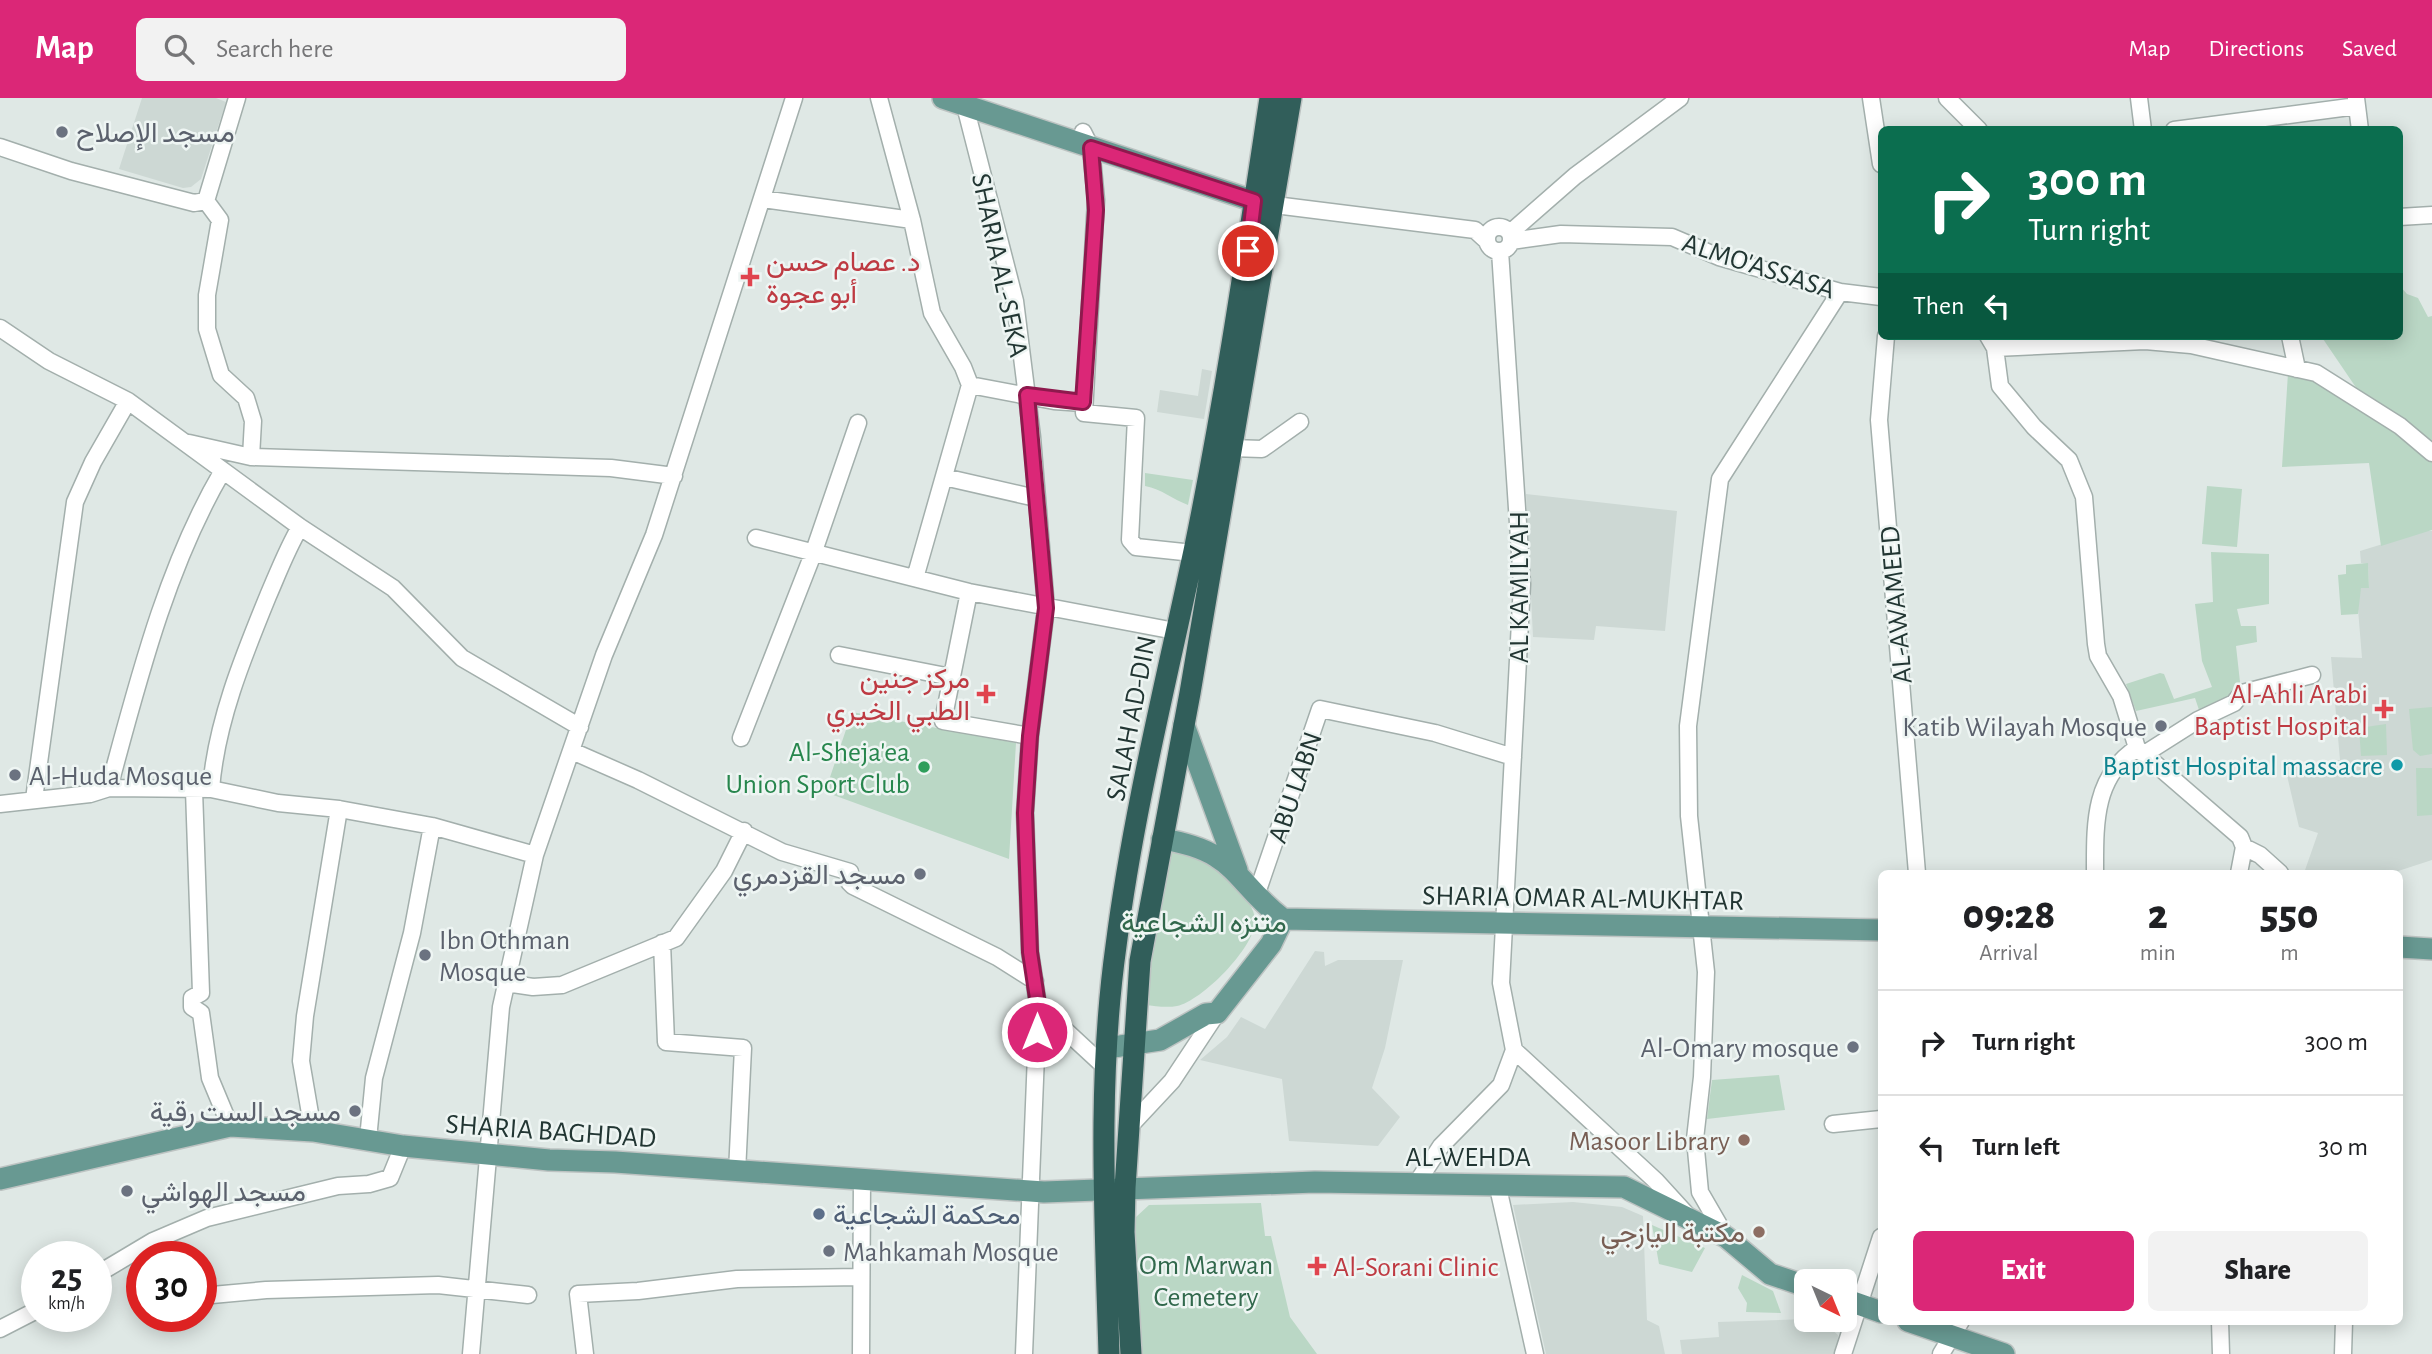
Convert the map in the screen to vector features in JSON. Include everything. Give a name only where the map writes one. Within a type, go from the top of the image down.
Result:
[{"type":"highway","name":"SALAH AD-DIN","points":[[1131,1354],[1114,1189],[1106,1058],[1115,947],[1175,631],[1223,404],[1270,98]]},
{"type":"highway","name":"SALAH AD-DIN","points":[[1109,1354],[1114,1189],[1129,1127],[1140,961],[1185,725],[1291,98]]},
{"type":"main road","points":[[943,98],[969,101],[1255,193]]},
{"type":"main road","points":[[1185,725],[1237,870]]},
{"type":"main road","points":[[1106,1058],[1135,1045],[1160,1041],[1206,1014],[1217,1013],[1271,944],[1283,919],[1237,870],[1206,850],[1163,839]]},
{"type":"main road","name":"SHARIA OMAR AL-MUKHTAR","points":[[1283,919],[1878,930]]},
{"type":"main road","points":[[2403,947],[2432,948]]},
{"type":"main road","name":"SHARIA BAGHDAD","points":[[0,1179],[230,1126],[313,1131],[403,1146],[490,1154],[737,1172],[1032,1189],[1044,1192],[1114,1189]]},
{"type":"main road","name":"AL-WEHDA","points":[[1114,1189],[1315,1182],[1497,1183],[1624,1188],[1726,1237],[1770,1275],[1794,1282]]},
{"type":"main road","points":[[1857,1304],[1878,1311]]},
{"type":"main road","points":[[1918,1325],[2004,1354]]},
{"type":"street","points":[[206,201],[237,98]]},
{"type":"street","points":[[471,1354],[490,1154],[495,1068],[506,983],[535,855],[604,655],[654,536],[794,98]]},
{"type":"street","points":[[878,98],[912,220],[932,313],[964,367],[970,385],[915,578]]},
{"type":"street","points":[[1275,205],[1475,230],[1492,250],[1507,242],[1575,176],[1663,103],[1680,98]]},
{"type":"street","points":[[1871,98],[1878,144]]},
{"type":"street","points":[[1947,98],[1975,126]]},
{"type":"street","points":[[2139,98],[2142,126]]},
{"type":"street","name":"SHARIA AL-SEKA","points":[[969,101],[1016,301],[1046,608],[1030,736],[1025,813],[1030,952],[1038,1005],[1024,1354]]},
{"type":"street","points":[[2200,126],[2357,102],[2360,126]]},
{"type":"street","points":[[1087,140],[1096,210],[1084,413],[1136,418],[1130,540],[1136,547],[1193,553]]},
{"type":"street","points":[[0,147],[14,154],[71,171],[194,203],[206,201]]},
{"type":"street","points":[[762,199],[912,220]]},
{"type":"street","points":[[206,201],[220,220],[207,295],[207,329],[221,375],[246,398],[253,421],[251,457]]},
{"type":"street","points":[[2403,217],[2432,215]]},
{"type":"street","points":[[1487,241],[1488,234],[1495,228],[1503,228],[1507,242]]},
{"type":"street","name":"ALMO'ASSASA","points":[[1507,242],[1561,234],[1672,237],[1719,257],[1840,292],[1878,297]]},
{"type":"street","name":"AL KAMILYAH","points":[[1507,242],[1522,584],[1502,923],[1501,983],[1514,1050]]},
{"type":"street","points":[[1726,1237],[1700,1192],[1695,1139],[1702,1077],[1706,972],[1689,816],[1688,726],[1720,479],[1840,292]]},
{"type":"street","points":[[0,328],[49,361],[128,401],[222,472],[393,588],[462,658],[580,727]]},
{"type":"street","name":"AL-AWAMEED","points":[[1886,340],[1879,420],[1917,870]]},
{"type":"street","points":[[2291,340],[2297,369]]},
{"type":"street","points":[[2240,870],[2244,846],[2240,837],[2142,751],[2121,696],[2098,656],[2081,486],[2069,460],[2034,427],[2000,386],[1991,342],[2156,342],[2191,345],[2316,373],[2400,426],[2432,453]]},
{"type":"street","points":[[970,385],[1083,402]]},
{"type":"street","points":[[34,799],[75,502],[93,462],[128,401]]},
{"type":"street","points":[[1231,448],[1262,449],[1300,422]]},
{"type":"street","points":[[741,738],[813,554],[858,423]]},
{"type":"street","points":[[178,439],[251,457],[611,468],[674,476]]},
{"type":"street","points":[[109,788],[138,680],[171,586],[200,510],[222,472]]},
{"type":"street","points":[[944,477],[1036,498]]},
{"type":"street","points":[[230,1126],[211,1078],[201,1013],[192,1007],[192,998],[201,993],[203,789],[248,644],[289,544],[300,527]]},
{"type":"street","points":[[756,538],[969,592],[1175,631]]},
{"type":"street","points":[[969,592],[943,721],[1030,736]]},
{"type":"street","points":[[839,655],[951,677]]},
{"type":"street","points":[[2095,870],[2095,826],[2109,774],[2142,751],[2234,703],[2242,693],[2312,675]]},
{"type":"street","name":"ABU LABN","points":[[1257,893],[1320,709],[1434,733],[1513,757]]},
{"type":"street","points":[[572,751],[744,831],[782,852],[850,872],[849,881],[853,886],[997,957],[1035,981]]},
{"type":"street","points":[[0,804],[90,794],[109,788],[203,789],[432,826],[535,855]]},
{"type":"street","points":[[313,1131],[301,1061],[339,809]]},
{"type":"street","points":[[368,1139],[374,1078],[412,933],[432,826]]},
{"type":"street","points":[[506,983],[533,987],[562,985],[676,938],[724,871],[744,831]]},
{"type":"street","points":[[2244,846],[2260,855],[2277,870]]},
{"type":"street","points":[[662,943],[666,1042],[744,1048],[737,1172]]},
{"type":"street","points":[[1038,1005],[1106,1058]]},
{"type":"street","points":[[1129,1127],[1172,1081],[1217,1013]]},
{"type":"street","points":[[1416,1184],[1441,1146],[1501,1085],[1514,1050],[1646,1172],[1693,1222]]},
{"type":"street","points":[[1833,1124],[1878,1119]]},
{"type":"street","points":[[112,1265],[153,1241],[207,1219],[338,1186],[369,1184],[390,1178],[403,1146]]},
{"type":"street","points":[[861,1354],[862,1180]]},
{"type":"street","points":[[1497,1183],[1535,1354]]},
{"type":"street","points":[[1857,1289],[1878,1244]]},
{"type":"street","points":[[585,1354],[578,1294],[638,1291],[728,1279],[860,1277]]},
{"type":"street","points":[[217,1295],[438,1285],[528,1295]]},
{"type":"street","points":[[0,1329],[21,1318]]},
{"type":"street","points":[[2220,1325],[2221,1354]]},
{"type":"street","points":[[2343,1354],[2344,1325]]},
{"type":"street","points":[[1843,1354],[1846,1332]]},
{"type":"shaded area","points":[[142,98],[216,98],[226,102],[201,179],[191,187],[183,188],[119,169]]},
{"type":"shaded area","points":[[1202,369],[1212,371],[1204,419],[1157,412],[1160,390],[1198,396]]},
{"type":"shaded area","points":[[1526,494],[1677,511],[1665,631],[1596,626],[1594,640],[1533,637]]},
{"type":"shaded area","name":"Al-Ahli Arabi Baptist Hospital","points":[[2432,531],[2432,860],[2401,870],[2305,870],[2318,833],[2299,827],[2285,767],[2340,760],[2331,657],[2362,658],[2357,597],[2361,588],[2369,587],[2368,564],[2361,563],[2360,551]]},
{"type":"shaded area","points":[[1315,951],[1324,952],[1325,966],[1338,960],[1403,960],[1385,1048],[1372,1088],[1400,1117],[1378,1146],[1289,1141],[1282,1079],[1200,1060],[1227,1037],[1241,1017],[1265,1029]]},
{"type":"shaded area","points":[[1573,1202],[1622,1207],[1643,1216],[1647,1320],[1659,1326],[1665,1354],[1546,1354],[1513,1205]]},
{"type":"shaded area","points":[[1794,1319],[1794,1332],[1834,1332],[1838,1335],[1837,1354],[1682,1354],[1680,1340],[1719,1337],[1718,1322]]},
{"type":"green space","points":[[2403,290],[2418,298],[2428,317],[2432,316],[2432,444],[2403,419],[2357,389],[2324,340],[2403,340]]},
{"type":"green space","points":[[2288,373],[2326,387],[2345,398],[2382,422],[2432,461],[2432,530],[2381,546],[2369,463],[2282,467]]},
{"type":"green space","points":[[1145,473],[1193,480],[1188,505],[1157,489],[1145,486]]},
{"type":"green space","points":[[2207,486],[2242,489],[2237,547],[2202,544]]},
{"type":"green space","points":[[2211,552],[2269,554],[2269,604],[2237,609],[2241,626],[2256,626],[2257,642],[2236,646],[2241,691],[2201,716],[2195,698],[2136,711],[2126,684],[2160,673],[2164,674],[2174,699],[2212,687],[2202,661],[2195,604],[2213,602]]},
{"type":"green space","points":[[2368,563],[2369,588],[2361,588],[2358,614],[2341,615],[2338,575],[2346,574],[2346,565]]},
{"type":"green space","points":[[2432,707],[2432,754],[2420,756],[2413,750],[2409,709]]},
{"type":"green space","name":"Al-Sheja'ea Union Sport Club","points":[[852,712],[1016,743],[1009,859],[825,792]]},
{"type":"green space","points":[[2386,724],[2387,755],[2361,756],[2359,728]]},
{"type":"green space","points":[[2416,768],[2432,768],[2432,815],[2417,816]]},
{"type":"green space","name":"متنزه الشجاعية","points":[[1168,850],[1199,854],[1216,865],[1250,904],[1255,922],[1246,945],[1225,972],[1187,1002],[1165,1007],[1145,1005]]},
{"type":"green space","points":[[1779,1075],[1785,1110],[1707,1119],[1712,1080]]},
{"type":"green space","name":"Om Marwan Cemetery","points":[[1261,1203],[1265,1236],[1271,1236],[1290,1317],[1317,1354],[1134,1354],[1131,1232],[1136,1217],[1149,1205]]},
{"type":"green space","points":[[1652,1225],[1705,1248],[1692,1272],[1659,1264]]},
{"type":"green space","points":[[1742,1275],[1773,1291],[1781,1313],[1746,1312],[1747,1303],[1738,1288]]},
{"type":"place","name":"مسجد الإصلاح","points":[[62,132]]},
{"type":"place","name":"د. عصام حسن أبو عجوة","points":[[750,277]]},
{"type":"place","name":"مركز جنين الطبي الخيري","points":[[986,694]]},
{"type":"place","name":"Al-Ahli Arabi Baptist Hospital","points":[[2384,709]]},
{"type":"place","name":"Katib Wilayah Mosque","points":[[2161,726]]},
{"type":"place","name":"Baptist Hospital massacre","points":[[2397,765]]},
{"type":"place","name":"Al-Sheja'ea Union Sport Club","points":[[924,767]]},
{"type":"place","name":"Al-Huda Mosque","points":[[15,775]]},
{"type":"place","name":"مسجد القزدمري","points":[[920,874]]},
{"type":"place","name":"Ibn Othman Mosque","points":[[425,955]]},
{"type":"place","name":"Al-Omary mosque","points":[[1853,1047]]},
{"type":"place","name":"مسجد الست رقية","points":[[355,1111]]},
{"type":"place","name":"Masoor Library","points":[[1744,1140]]},
{"type":"place","name":"مسجد الهواشي","points":[[127,1191]]},
{"type":"place","name":"محكمة الشجاعية","points":[[819,1214]]},
{"type":"place","name":"مكتبة اليازجي","points":[[1759,1232]]},
{"type":"place","name":"Mahkamah Mosque","points":[[829,1251]]},
{"type":"place","name":"Al-Sorani Clinic","points":[[1317,1266]]},
{"type":"route","points":[[1037,1032],[1038,1005],[1030,952],[1025,813],[1030,736],[1046,608],[1027,395],[1054,401],[1083,402],[1091,263],[1095,244],[1095,175],[1091,148],[1254,201],[1248,251]]}]
